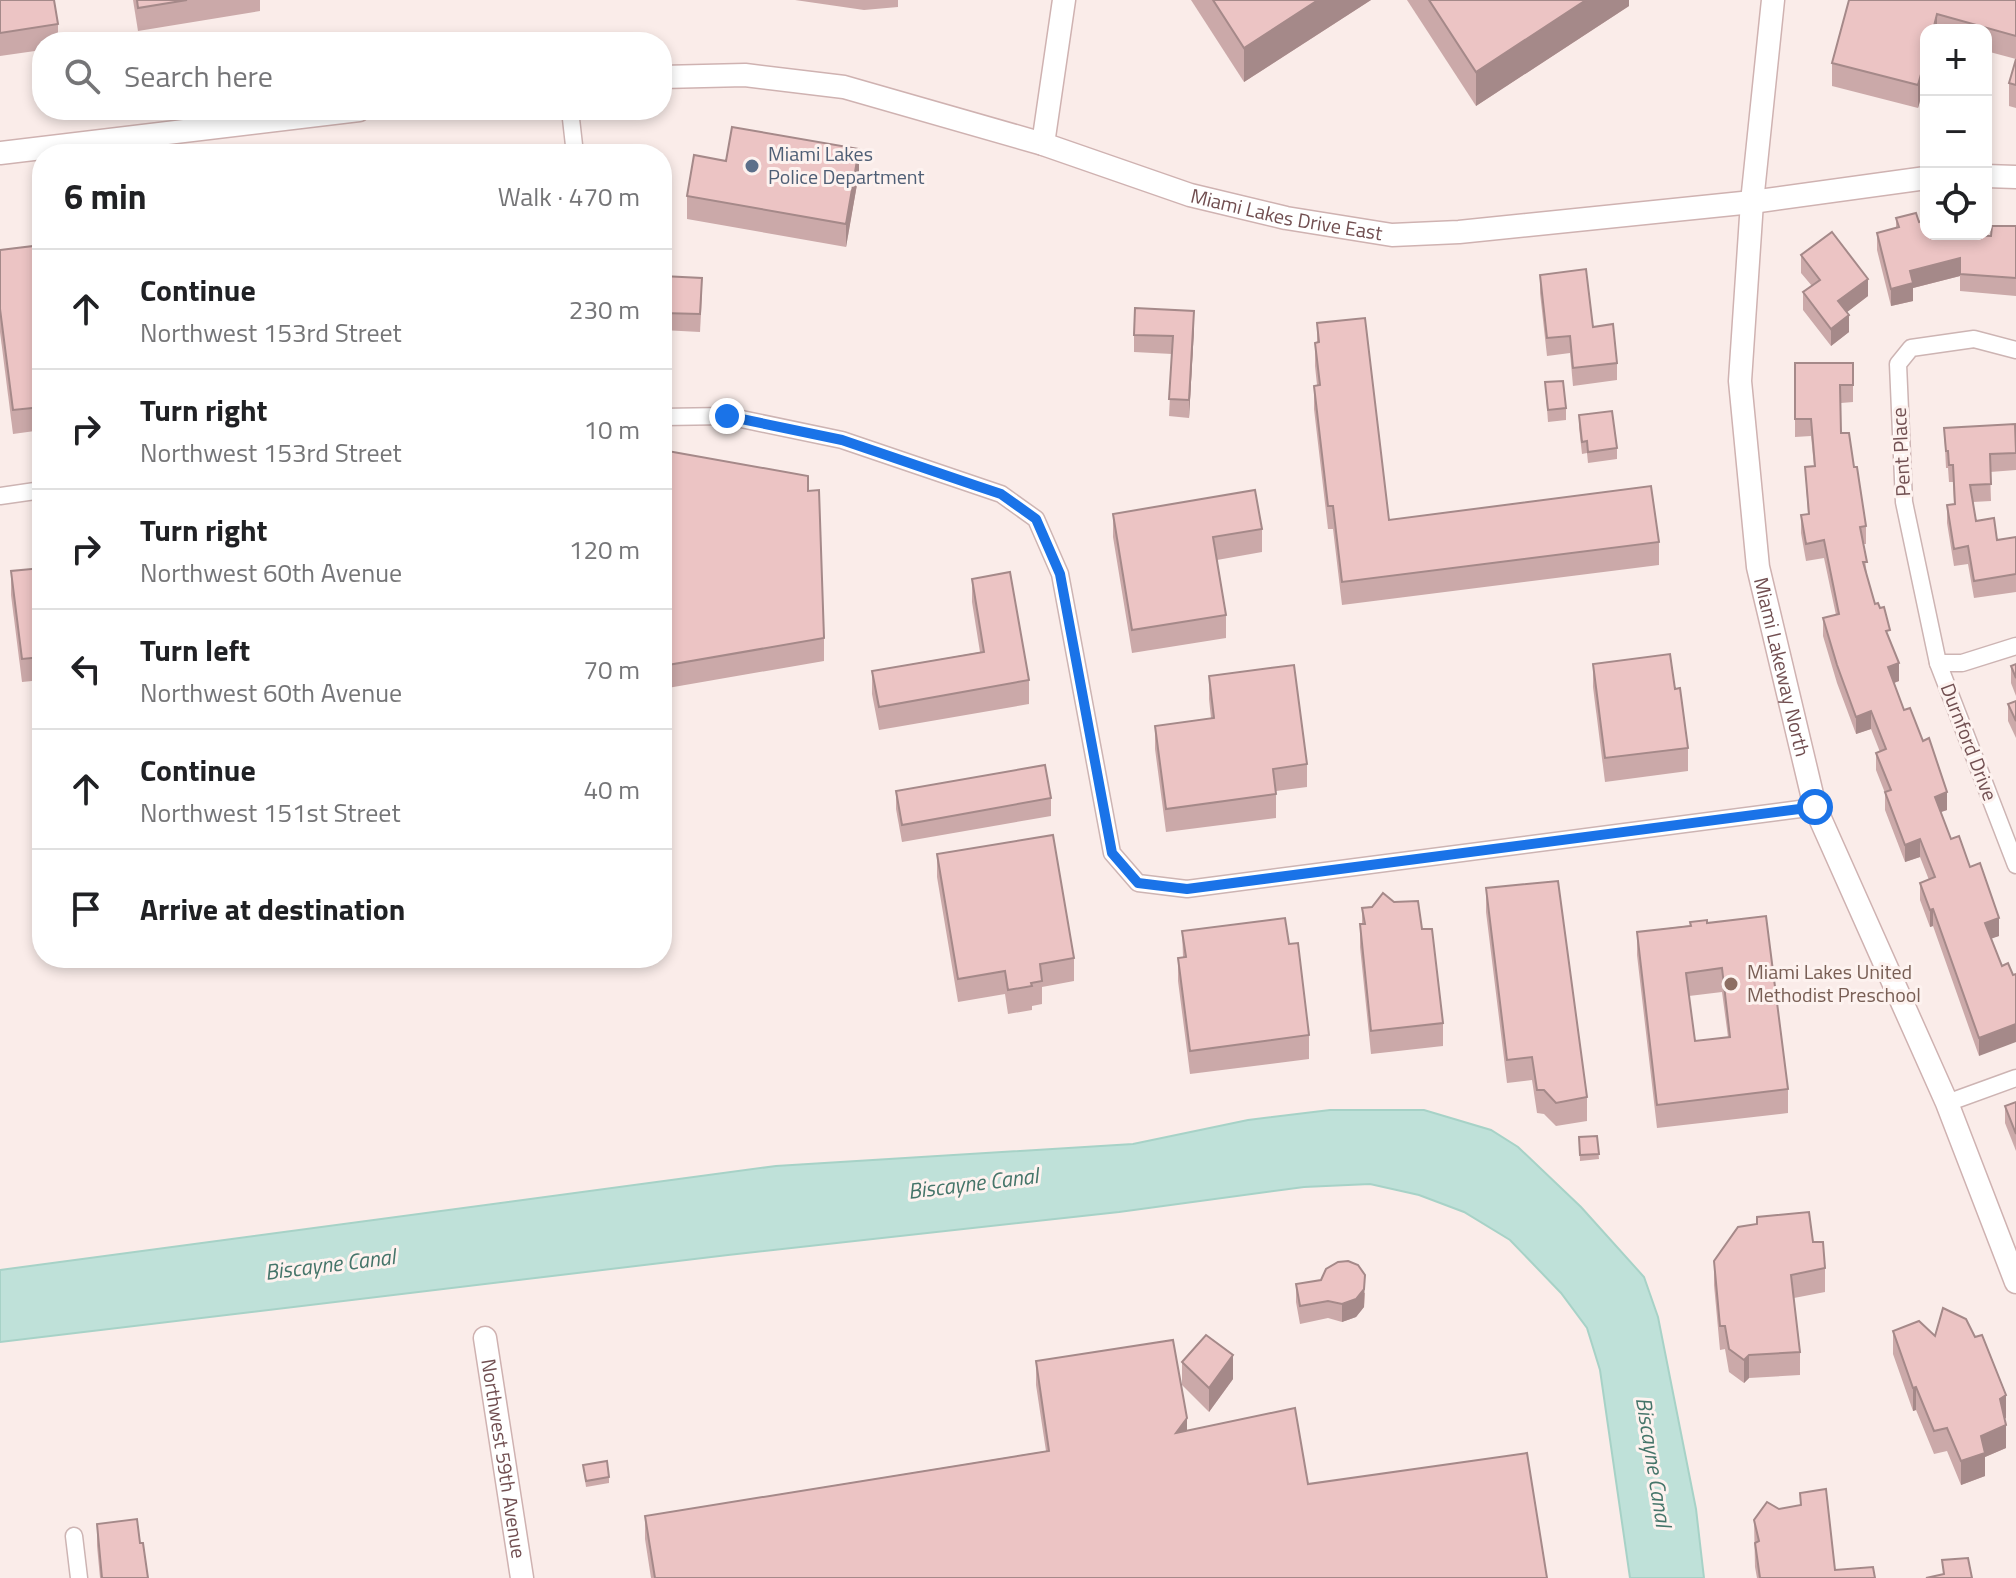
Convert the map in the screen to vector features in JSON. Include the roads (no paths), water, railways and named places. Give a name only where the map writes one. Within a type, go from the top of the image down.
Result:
[{"type":"street","points":[[1043,144],[1064,0]]},
{"type":"street","name":"Miami Lakeway North","points":[[1773,0],[1752,202],[1740,381],[1758,567],[1815,807],[1947,1103],[2016,1282]]},
{"type":"street","name":"Miami Lakes Drive East","points":[[672,77],[745,75],[844,87],[1043,144],[1190,195],[1286,218],[1392,235],[1459,232],[1752,202],[1920,179]]},
{"type":"street","points":[[75,144],[276,120]]},
{"type":"street","points":[[571,120],[574,144]]},
{"type":"street","points":[[0,153],[32,149]]},
{"type":"street","points":[[1992,176],[2016,177]]},
{"type":"street","name":"Pent Place","points":[[1938,663],[1904,502],[1898,364],[1911,348],[1974,339],[2016,350]]},
{"type":"street","points":[[672,417],[727,416],[842,440],[1001,494],[1036,519],[1060,574],[1112,853],[1138,883],[1187,889],[1815,807]]},
{"type":"street","points":[[0,496],[32,491]]},
{"type":"street","points":[[1938,663],[1962,663],[2016,646]]},
{"type":"street","name":"Durnford Drive","points":[[1938,663],[2016,865]]},
{"type":"street","points":[[1947,1103],[2016,1078]]},
{"type":"street","name":"Northwest 59th Avenue","points":[[485,1338],[522,1578]]},
{"type":"street","points":[[74,1536],[79,1578]]},
{"type":"water","name":"Biscayne Canal","points":[[1330,1110],[1424,1110],[1491,1130],[1518,1147],[1581,1207],[1644,1277],[1658,1317],[1696,1509],[1704,1578],[1630,1578],[1600,1370],[1587,1328],[1561,1293],[1510,1240],[1464,1212],[1419,1195],[1370,1184],[1304,1187],[1119,1212],[728,1255],[0,1342],[0,1270],[776,1166],[1133,1144],[1248,1120]]},
{"type":"place","name":"Miami Lakes Police Department","points":[[752,166]]},
{"type":"place","name":"Miami Lakes United Methodist Preschool","points":[[1731,984]]}]
